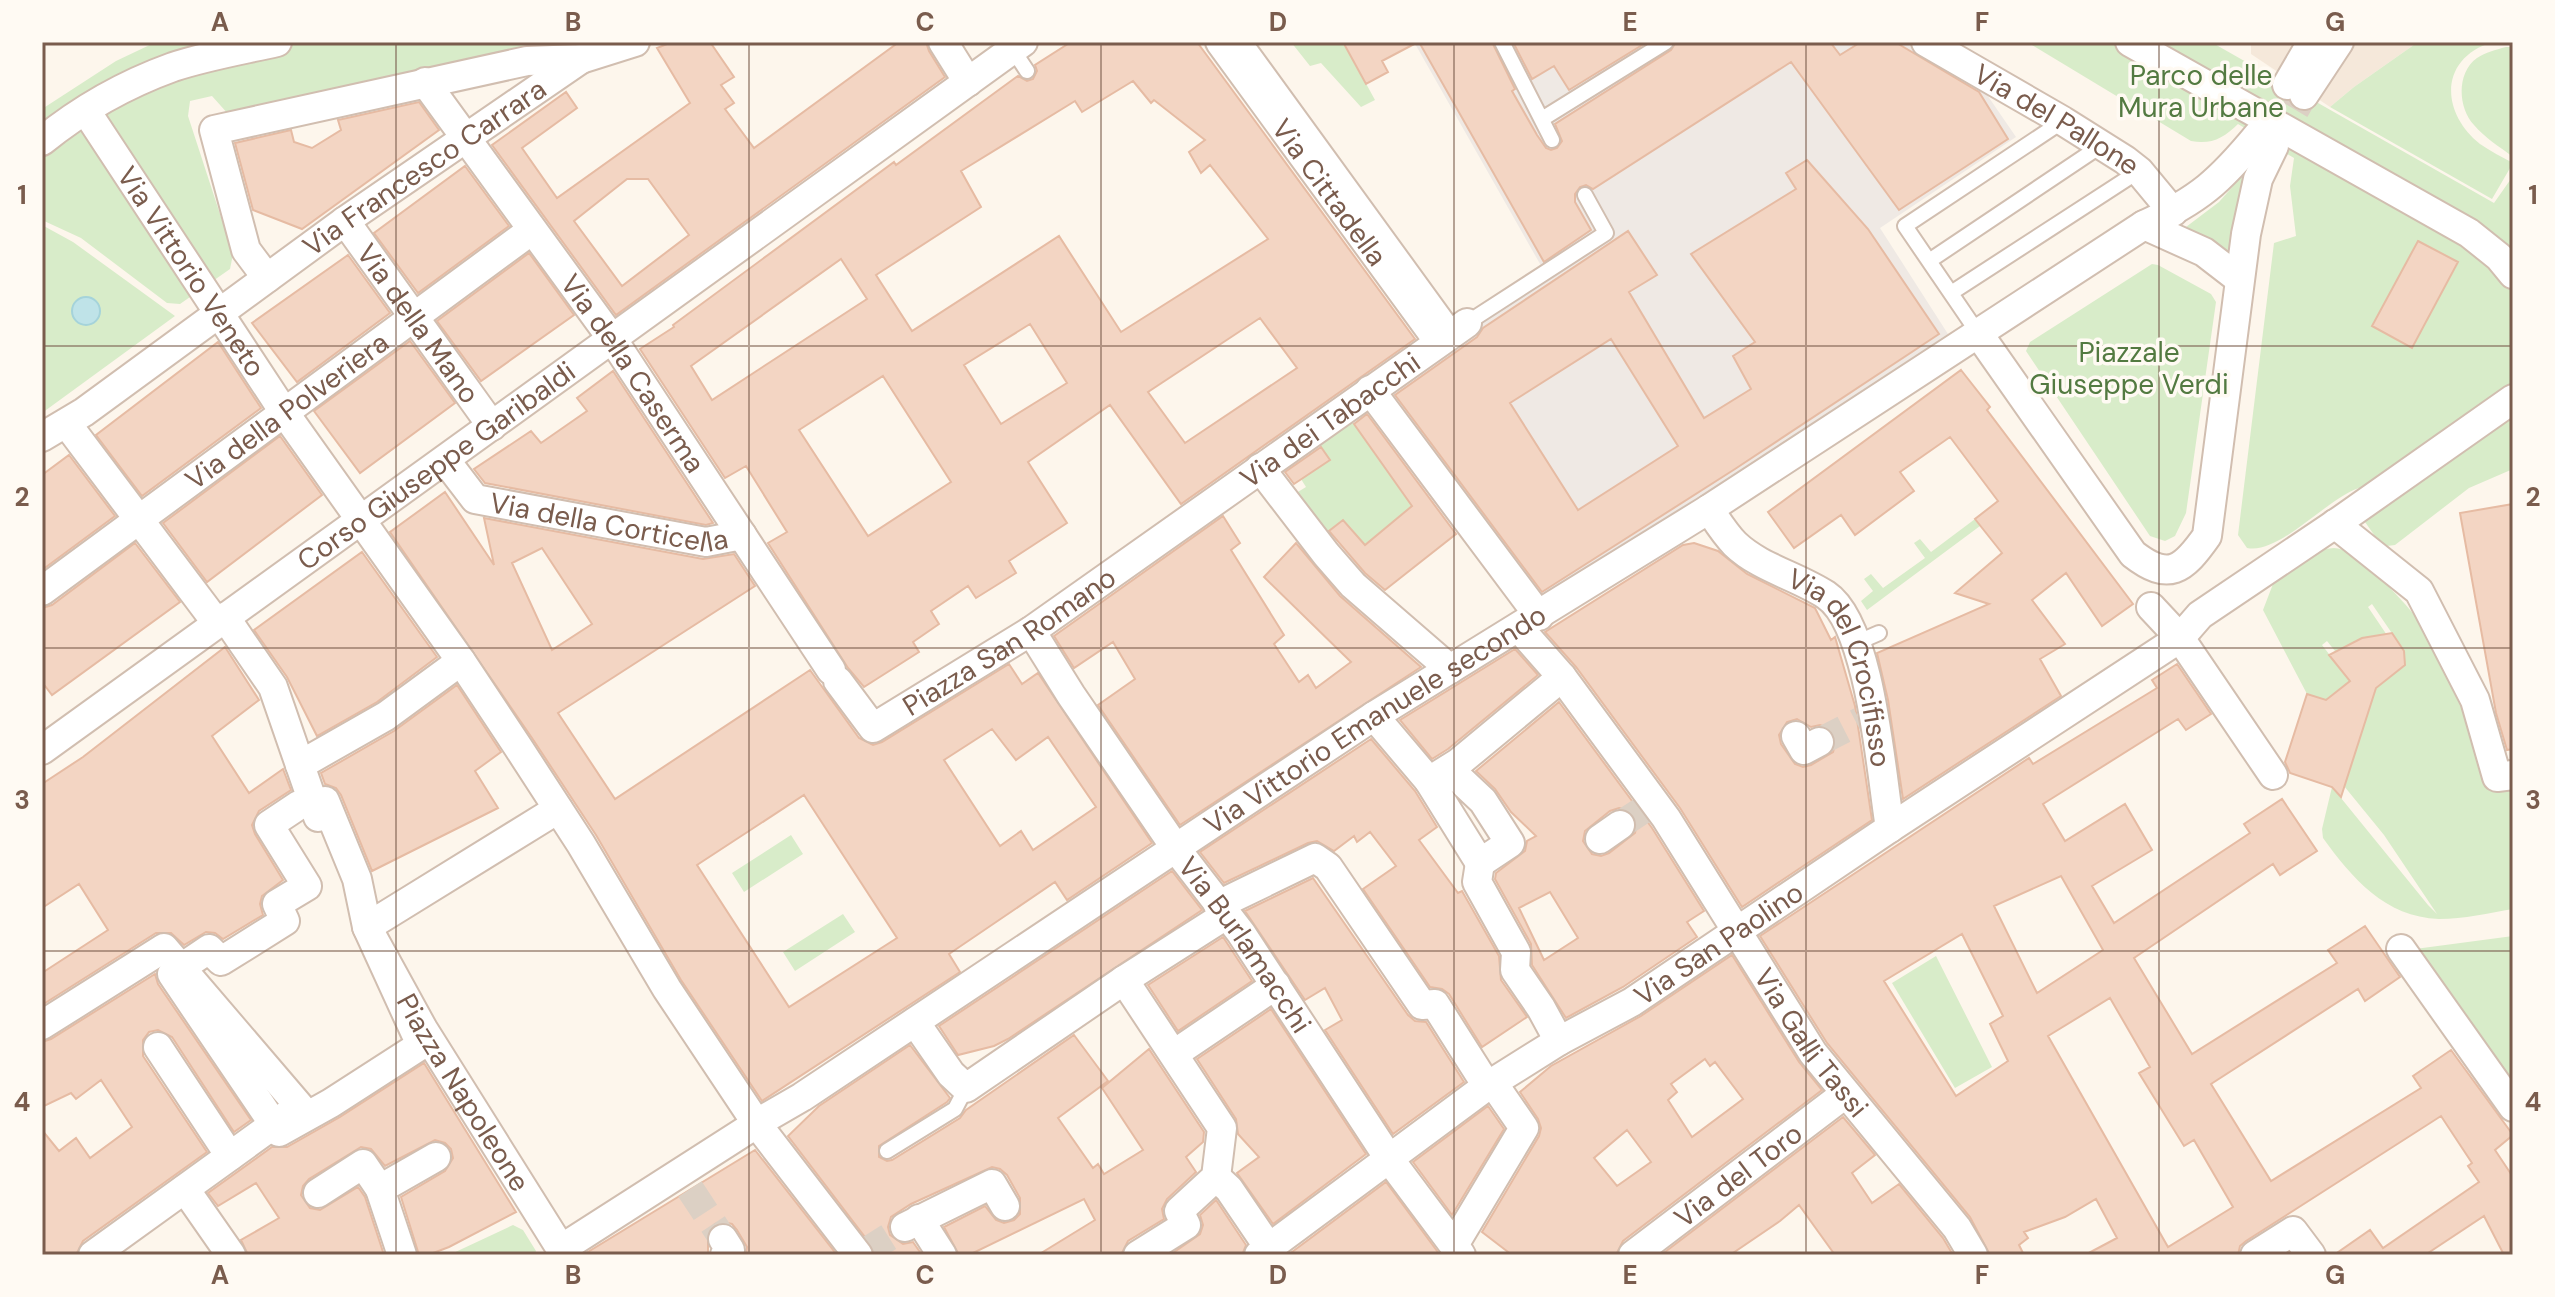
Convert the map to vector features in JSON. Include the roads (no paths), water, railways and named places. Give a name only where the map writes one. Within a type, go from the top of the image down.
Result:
[{"type":"street","points":[[42,141],[130,86],[176,66],[277,42]]},
{"type":"street","name":"Via Francesco Carrara","points":[[267,278],[246,250],[214,130],[527,61],[581,59],[635,42]]},
{"type":"street","points":[[943,42],[968,82]]},
{"type":"street","name":"Via Cittadella","points":[[1220,42],[1454,332]]},
{"type":"street","name":"Via del Pallone","points":[[1926,42],[2122,159],[2173,212]]},
{"type":"street","points":[[2130,42],[2469,233],[2499,257],[2513,274]]},
{"type":"street","points":[[2312,42],[2296,90],[2339,42]]},
{"type":"street","name":"Corso Giuseppe Garibaldi","points":[[42,750],[968,82],[1021,54]]},
{"type":"street","name":"Via Francesco Carrara","points":[[50,435],[345,221],[581,59]]},
{"type":"street","name":"Via della Caserma","points":[[425,82],[613,340],[742,535],[793,625],[834,676]]},
{"type":"street","name":"Via Vittorio Veneto","points":[[86,111],[284,412],[461,661],[558,809]]},
{"type":"street","points":[[2266,140],[2239,279],[2207,536],[2190,560],[2172,571],[2152,569],[2133,554],[1978,333],[2144,225],[2173,212],[2214,184],[2266,140]]},
{"type":"street","name":"Via della Mano","points":[[345,221],[492,426]]},
{"type":"street","points":[[2144,225],[2204,252],[2239,279]]},
{"type":"street","name":"Via della Polveriera","points":[[42,591],[532,230]]},
{"type":"street","name":"Via dei Tabacchi","points":[[1191,517],[1454,332]]},
{"type":"street","name":"Via Vittorio Emanuele secondo","points":[[766,1119],[1177,850],[1374,716],[1709,509],[1978,333]]},
{"type":"street","name":"Via Galli Tassi","points":[[1370,390],[1529,622],[1562,677],[1652,804],[1813,1053],[1957,1228],[1973,1255]]},
{"type":"street","name":"Via San Paolino","points":[[1264,1251],[1490,1084],[1559,1041],[1632,1002],[2180,638],[2200,615],[2513,399]]},
{"type":"street","points":[[50,435],[220,620],[273,687],[312,803],[299,805],[269,825],[307,886],[277,904],[285,921],[221,961],[209,949],[172,974],[273,1123],[279,1132],[421,1045],[418,1031],[273,1123],[93,1255]]},
{"type":"street","name":"Via della Corticella","points":[[446,461],[475,499],[706,542],[742,535]]},
{"type":"street","points":[[1260,468],[1353,585],[1450,669]]},
{"type":"street","name":"Via del Crocifisso","points":[[1709,509],[1728,537],[1745,552],[1829,587],[1866,646],[1866,718],[1890,828]]},
{"type":"street","name":"Piazza San Romano","points":[[834,676],[873,728],[1031,631],[1191,517]]},
{"type":"street","points":[[2335,524],[2419,591],[2475,700],[2497,777],[2513,775]]},
{"type":"street","points":[[2151,607],[2180,638],[2273,775]]},
{"type":"street","name":"Via Burlamacchi","points":[[1031,631],[1177,850],[1241,933],[1390,1160],[1458,1250]]},
{"type":"street","points":[[300,765],[386,716],[461,661]]},
{"type":"street","points":[[1439,775],[1562,677]]},
{"type":"street","points":[[1374,716],[1439,775],[1480,863],[1477,882],[1516,952],[1515,970],[1559,1041]]},
{"type":"street","name":"Piazza Napoleone","points":[[312,803],[325,801],[357,879],[367,927],[418,1031],[562,1252],[685,1181],[766,1119]]},
{"type":"street","points":[[367,927],[558,809],[667,989],[766,1119],[861,1254]]},
{"type":"street","points":[[915,1022],[951,1074],[966,1088],[1222,910],[1315,858],[1328,867],[1422,1005],[1435,1004],[1524,1128],[1458,1250]]},
{"type":"street","points":[[42,1025],[164,948],[300,1107]]},
{"type":"street","points":[[2401,949],[2513,1107]]},
{"type":"street","points":[[1128,978],[1222,1128],[1216,1177],[1179,1211],[1186,1225],[1138,1255]]},
{"type":"street","points":[[1172,1051],[1276,985]]},
{"type":"street","points":[[158,1047],[230,1156]]},
{"type":"street","name":"Via del Toro","points":[[1633,1255],[1845,1094]]},
{"type":"street","points":[[380,1189],[436,1157]]},
{"type":"street","points":[[318,1193],[363,1164],[380,1189],[402,1255]]},
{"type":"street","points":[[1216,1177],[1229,1189],[1264,1251]]},
{"type":"street","points":[[942,1255],[924,1213],[992,1184],[1005,1206]]},
{"type":"street","points":[[185,1189],[231,1255]]},
{"type":"street","points":[[2255,1255],[2293,1231],[2311,1255]]},
{"type":"lane","points":[[1245,42],[1454,332],[1606,233],[1585,195]]},
{"type":"lane","points":[[1502,42],[1552,140]]},
{"type":"lane","points":[[1542,119],[1666,42]]},
{"type":"lane","points":[[1978,333],[1905,226],[2063,121]]},
{"type":"lane","points":[[1929,261],[2122,159]]},
{"type":"lane","points":[[1951,293],[2122,159]]},
{"type":"lane","points":[[887,1151],[955,1109],[966,1088]]},
{"type":"water","points":[[86,297],[96,301],[100,311],[96,321],[86,325],[76,321],[72,311],[76,301]]},
{"type":"tunnel","points":[[2274,146],[2304,95]]},
{"type":"tunnel","points":[[1819,742],[1860,721]]},
{"type":"tunnel","points":[[1620,825],[1649,806]]},
{"type":"tunnel","points":[[690,1189],[723,1239]]},
{"type":"tunnel","points":[[865,1252],[905,1227]]},
{"type":"park label","name":"Parco delle Mura Urbane","points":[[2201,91]]},
{"type":"park label","name":"Piazzale Giuseppe Verdi","points":[[2129,368]]}]
